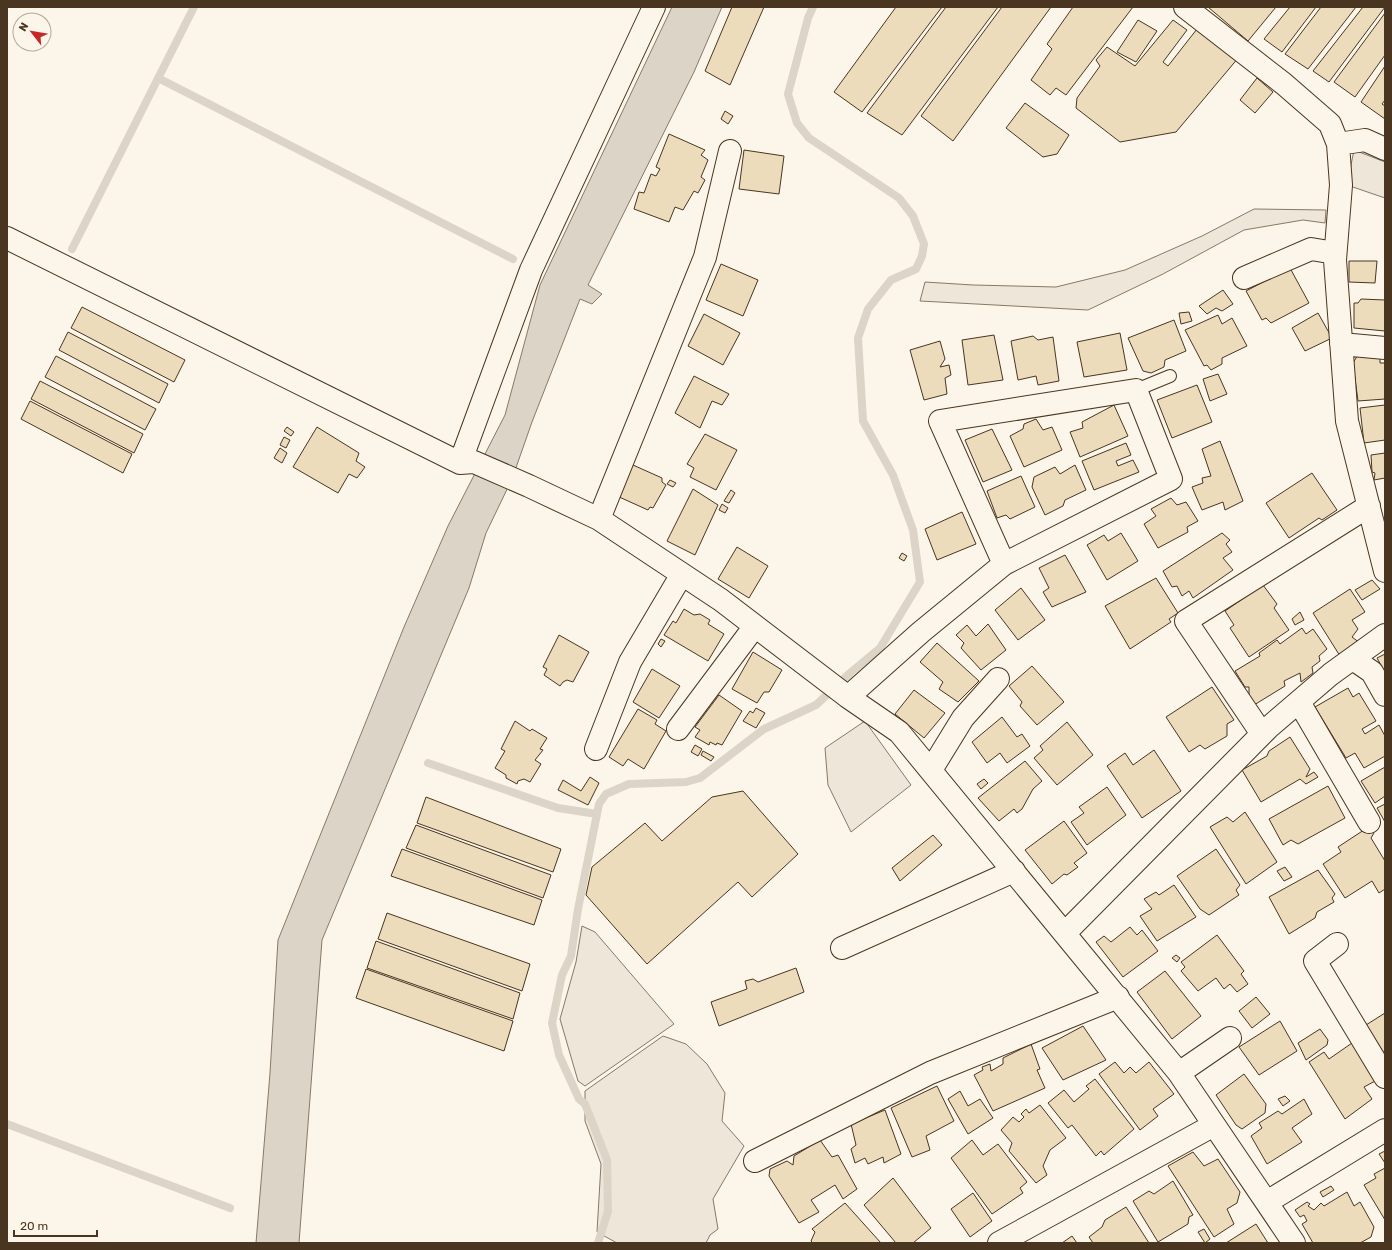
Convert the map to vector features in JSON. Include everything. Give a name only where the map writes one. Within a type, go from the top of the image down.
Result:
[{"type":"street","points":[[460,463],[531,270],[654,7]]},
{"type":"street","points":[[1185,7],[1284,84],[1330,124],[1338,144],[1341,185],[1335,254],[1347,421],[1369,506],[1380,533],[1385,571]]},
{"type":"street","points":[[1338,144],[1365,140],[1385,149]]},
{"type":"street","points":[[599,519],[705,257],[730,150]]},
{"type":"street","points":[[7,238],[460,463],[474,462],[530,486],[599,519],[682,574],[755,626],[848,697],[899,732],[1179,1072],[1294,1243]]},
{"type":"street","points":[[1244,278],[1312,249],[1335,254]]},
{"type":"street","points":[[1341,344],[1385,348]]},
{"type":"street","points":[[848,697],[921,632],[1004,564],[1171,479],[1136,390],[940,421],[1004,564]]},
{"type":"street","points":[[1262,734],[1186,621],[1369,506]]},
{"type":"street","points":[[596,749],[630,662],[682,574]]},
{"type":"street","points":[[678,729],[755,626]]},
{"type":"street","points":[[1065,933],[1262,734],[1331,674],[1385,635]]},
{"type":"street","points":[[1352,659],[1372,672],[1385,695]]},
{"type":"street","points":[[931,770],[963,718],[998,678]]},
{"type":"street","points":[[1299,702],[1369,822]]},
{"type":"street","points":[[842,948],[1014,871]]},
{"type":"street","points":[[1337,944],[1316,961],[1385,1077]]},
{"type":"street","points":[[755,1161],[930,1074],[1118,997]]},
{"type":"street","points":[[1179,1072],[1230,1038]]},
{"type":"street","points":[[999,1243],[1214,1125]]},
{"type":"street","points":[[1267,1202],[1385,1130]]},
{"type":"lane","points":[[1136,390],[1170,376]]},
{"type":"shaded area","points":[[672,7],[722,7],[694,72],[588,285],[602,294],[592,304],[580,299],[532,422],[512,479],[486,533],[469,588],[322,940],[299,1243],[256,1243],[270,1073],[278,940],[404,627],[448,526],[505,415],[540,285]]},
{"type":"shaded area","points":[[1354,150],[1385,162],[1385,198],[1347,185]]},
{"type":"shaded area","points":[[1254,209],[1326,210],[1325,223],[1303,220],[1244,230],[1163,274],[1088,310],[920,301],[925,282],[1056,287],[1125,270],[1202,236]]},
{"type":"shaded area","points":[[865,721],[911,785],[851,832],[828,785],[825,748]]},
{"type":"shaded area","points":[[582,926],[595,932],[674,1024],[585,1086],[578,1081],[560,1019],[576,962]]},
{"type":"shaded area","points":[[663,1036],[686,1044],[707,1064],[725,1093],[722,1121],[744,1146],[713,1199],[718,1229],[710,1235],[706,1243],[617,1243],[597,1232],[601,1164],[585,1121],[585,1091]]},
{"type":"building","points":[[732,7],[764,7],[730,85],[705,71]]},
{"type":"building","points":[[896,7],[942,7],[862,112],[834,92]]},
{"type":"building","points":[[946,7],[998,7],[902,135],[867,113]]},
{"type":"building","points":[[1002,7],[1051,7],[953,141],[921,116]]},
{"type":"building","points":[[1073,7],[1133,7],[1066,95],[1056,88],[1050,95],[1031,80],[1052,49],[1047,44]]},
{"type":"building","points":[[1208,7],[1276,7],[1248,41]]},
{"type":"building","points":[[1290,7],[1316,7],[1282,52],[1264,39]]},
{"type":"building","points":[[1321,7],[1356,7],[1308,69],[1285,54]]},
{"type":"building","points":[[1363,7],[1385,7],[1329,82],[1313,71]]},
{"type":"building","points":[[1385,13],[1385,55],[1355,97],[1334,82]]},
{"type":"building","points":[[1138,20],[1157,31],[1136,62],[1117,52]]},
{"type":"building","points":[[1173,20],[1187,30],[1163,62],[1168,66],[1197,29],[1239,57],[1176,132],[1120,142],[1076,108],[1077,98],[1100,66],[1096,60],[1107,47],[1135,66]]},
{"type":"building","points":[[1385,66],[1385,100],[1382,104],[1385,106],[1385,119],[1361,102]]},
{"type":"building","points":[[1257,78],[1273,92],[1255,113],[1240,100]]},
{"type":"building","points":[[1025,103],[1069,135],[1057,154],[1043,157],[1006,128]]},
{"type":"building","points":[[725,111],[733,116],[728,124],[721,119]]},
{"type":"building","points":[[669,134],[705,150],[701,155],[708,160],[701,177],[705,180],[698,193],[694,191],[683,210],[675,207],[669,222],[634,209],[639,192],[644,193],[651,174],[656,176],[660,169],[656,167]]},
{"type":"building","points":[[744,150],[784,156],[779,194],[739,189]]},
{"type":"building","points":[[1349,261],[1377,261],[1375,283],[1349,282]]},
{"type":"building","points":[[721,264],[758,280],[743,316],[706,300]]},
{"type":"building","points":[[1290,268],[1309,303],[1271,323],[1266,318],[1262,320],[1246,291]]},
{"type":"building","points":[[1223,290],[1233,304],[1222,311],[1216,308],[1207,314],[1199,306]]},
{"type":"building","points":[[1361,299],[1385,300],[1385,331],[1354,328],[1354,303],[1358,303]]},
{"type":"building","points":[[82,307],[185,360],[174,382],[71,328]]},
{"type":"building","points":[[1189,312],[1192,321],[1181,324],[1179,313]]},
{"type":"building","points":[[1318,313],[1332,338],[1305,351],[1292,328]]},
{"type":"building","points":[[704,314],[740,333],[723,365],[688,346]]},
{"type":"building","points":[[1218,315],[1222,324],[1232,318],[1247,346],[1222,358],[1222,364],[1211,370],[1207,365],[1204,366],[1185,330]]},
{"type":"building","points":[[1174,320],[1186,351],[1165,360],[1164,367],[1151,373],[1143,371],[1128,338]]},
{"type":"building","points":[[68,332],[168,384],[159,403],[59,350]]},
{"type":"building","points":[[1120,333],[1127,370],[1084,377],[1077,342]]},
{"type":"building","points":[[994,335],[1003,380],[968,385],[962,340]]},
{"type":"building","points":[[1033,336],[1038,340],[1053,337],[1059,381],[1038,385],[1036,376],[1018,380],[1011,341]]},
{"type":"building","points":[[940,341],[945,359],[940,367],[949,365],[951,375],[945,378],[947,394],[924,400],[910,350]]},
{"type":"building","points":[[1359,353],[1380,354],[1380,363],[1385,363],[1385,399],[1358,401],[1353,363]]},
{"type":"building","points":[[56,356],[156,409],[145,430],[45,377]]},
{"type":"building","points":[[1218,374],[1227,394],[1210,401],[1203,379]]},
{"type":"building","points":[[694,376],[729,394],[722,405],[712,401],[700,428],[675,413]]},
{"type":"building","points":[[40,381],[143,434],[134,453],[31,399]]},
{"type":"building","points":[[1197,385],[1212,422],[1172,438],[1157,400]]},
{"type":"building","points":[[30,401],[132,454],[123,473],[21,419]]},
{"type":"building","points":[[1114,405],[1128,436],[1080,457],[1070,432],[1083,428],[1082,422]]},
{"type":"building","points":[[1385,405],[1385,440],[1364,443],[1360,408]]},
{"type":"building","points":[[1036,419],[1043,430],[1052,427],[1062,450],[1024,467],[1010,436],[1023,429],[1024,424]]},
{"type":"building","points":[[287,427],[294,432],[291,436],[284,431]]},
{"type":"building","points":[[317,427],[359,453],[356,461],[365,467],[357,478],[349,474],[338,493],[293,467]]},
{"type":"building","points":[[992,429],[1012,470],[983,482],[965,440]]},
{"type":"building","points":[[705,434],[737,450],[716,490],[690,477],[694,468],[687,464]]},
{"type":"building","points":[[284,437],[290,440],[286,448],[280,445]]},
{"type":"building","points":[[1220,441],[1243,501],[1225,510],[1223,502],[1202,510],[1192,487],[1203,483],[1202,478],[1211,476],[1202,449]]},
{"type":"building","points":[[1126,443],[1131,455],[1116,461],[1118,466],[1133,460],[1139,472],[1094,490],[1082,461]]},
{"type":"building","points":[[280,448],[287,453],[282,463],[274,458]]},
{"type":"building","points":[[1385,453],[1385,478],[1374,480],[1375,473],[1372,472],[1371,455]]},
{"type":"building","points":[[633,465],[662,478],[662,482],[666,485],[653,508],[650,507],[648,510],[617,496]]},
{"type":"building","points":[[1075,465],[1086,490],[1065,500],[1063,506],[1045,515],[1032,487],[1034,477],[1055,467],[1060,474]]},
{"type":"building","points":[[1312,473],[1337,510],[1322,520],[1319,518],[1289,538],[1266,503]]},
{"type":"building","points":[[1021,476],[1035,507],[1010,519],[1006,515],[997,518],[987,491]]},
{"type":"building","points":[[670,480],[676,483],[673,487],[667,484]]},
{"type":"building","points":[[693,489],[718,505],[695,555],[667,541]]},
{"type":"building","points":[[731,490],[735,493],[729,503],[724,501]]},
{"type":"building","points":[[1171,498],[1177,505],[1186,502],[1198,521],[1187,527],[1188,532],[1158,548],[1144,524],[1156,516],[1151,509]]},
{"type":"building","points":[[722,504],[728,508],[725,513],[719,510]]},
{"type":"building","points":[[962,512],[976,544],[937,560],[925,529]]},
{"type":"building","points":[[1121,533],[1138,561],[1107,580],[1087,545],[1104,535],[1108,541]]},
{"type":"building","points":[[1222,533],[1230,540],[1226,544],[1232,552],[1223,558],[1233,570],[1193,598],[1189,591],[1182,596],[1177,586],[1172,587],[1163,571]]},
{"type":"building","points":[[737,547],[768,566],[749,598],[718,579]]},
{"type":"building","points":[[902,553],[907,556],[904,561],[899,558]]},
{"type":"building","points":[[1065,555],[1086,592],[1052,607],[1043,592],[1049,588],[1039,568]]},
{"type":"building","points":[[1156,578],[1178,613],[1169,619],[1171,622],[1130,649],[1105,606]]},
{"type":"building","points":[[1372,580],[1380,589],[1362,600],[1355,590]]},
{"type":"building","points":[[1263,585],[1277,604],[1274,608],[1289,630],[1249,657],[1230,628],[1234,625],[1225,611]]},
{"type":"building","points":[[1021,588],[1045,620],[1018,640],[995,610]]},
{"type":"building","points":[[1350,589],[1365,612],[1352,620],[1358,629],[1352,637],[1360,643],[1340,656],[1313,613]]},
{"type":"building","points":[[684,609],[694,615],[700,614],[710,620],[708,624],[724,634],[708,661],[664,635],[673,621],[676,623]]},
{"type":"building","points":[[1300,612],[1304,620],[1295,625],[1292,619]]},
{"type":"building","points":[[988,624],[1006,650],[981,670],[961,648],[964,643],[956,635],[967,625],[976,636]]},
{"type":"building","points":[[1302,628],[1306,634],[1313,629],[1327,649],[1319,656],[1320,661],[1312,667],[1313,673],[1301,682],[1300,673],[1284,681],[1285,686],[1254,705],[1249,696],[1249,687],[1245,687],[1235,671],[1260,656],[1259,653],[1277,640],[1280,644]]},
{"type":"building","points":[[559,635],[589,652],[573,682],[567,680],[560,686],[544,675],[547,669],[543,667]]},
{"type":"building","points":[[661,639],[665,641],[661,647],[658,644]]},
{"type":"building","points":[[937,643],[979,681],[958,702],[939,689],[943,682],[920,662]]},
{"type":"building","points":[[753,652],[782,670],[769,692],[764,692],[757,703],[732,689]]},
{"type":"building","points":[[1385,654],[1385,673],[1377,658]]},
{"type":"building","points":[[1032,666],[1064,702],[1037,725],[1020,706],[1022,702],[1009,686]]},
{"type":"building","points":[[652,669],[680,686],[659,718],[633,702]]},
{"type":"building","points":[[1212,687],[1234,720],[1227,724],[1227,736],[1205,749],[1200,745],[1189,752],[1166,717]]},
{"type":"building","points":[[1348,688],[1353,697],[1359,693],[1376,721],[1362,729],[1365,734],[1379,725],[1385,736],[1385,756],[1364,768],[1355,753],[1346,758],[1315,707]]},
{"type":"building","points":[[914,690],[945,713],[924,738],[895,714]]},
{"type":"building","points":[[719,695],[742,711],[722,745],[717,743],[716,745],[710,742],[709,745],[695,737],[700,730],[695,727]]},
{"type":"building","points":[[756,708],[765,713],[756,728],[743,721],[750,711],[753,713]]},
{"type":"building","points":[[638,709],[657,720],[655,724],[666,731],[644,769],[628,759],[623,766],[609,757]]},
{"type":"building","points":[[1002,717],[1017,737],[1022,734],[1030,746],[1007,763],[1000,753],[987,763],[972,742]]},
{"type":"building","points":[[515,721],[530,731],[532,729],[547,738],[540,749],[543,750],[535,760],[541,764],[530,782],[524,779],[518,781],[517,784],[506,778],[506,775],[495,768],[505,751],[501,749]]},
{"type":"building","points":[[1067,722],[1093,755],[1057,785],[1034,758],[1043,750],[1040,746]]},
{"type":"building","points":[[1290,737],[1310,769],[1306,777],[1314,772],[1318,777],[1306,784],[1300,779],[1261,802],[1242,770],[1267,756],[1269,751]]},
{"type":"building","points":[[695,745],[702,749],[698,756],[691,752]]},
{"type":"building","points":[[1154,750],[1181,791],[1142,818],[1107,766],[1125,753],[1133,765]]},
{"type":"building","points":[[703,751],[714,757],[711,761],[701,755]]},
{"type":"building","points":[[1025,761],[1042,781],[1033,789],[1022,809],[1017,813],[1014,809],[999,821],[978,798]]},
{"type":"building","points":[[1385,767],[1385,796],[1375,803],[1361,781]]},
{"type":"building","points":[[590,777],[599,783],[588,805],[558,790],[563,780],[581,791]]},
{"type":"building","points":[[984,779],[988,783],[981,789],[977,784]]},
{"type":"building","points":[[1328,786],[1345,818],[1298,844],[1291,840],[1283,845],[1269,819]]},
{"type":"building","points":[[1107,787],[1126,815],[1087,845],[1071,822],[1084,813],[1079,807]]},
{"type":"building","points":[[743,791],[798,854],[752,897],[738,882],[647,964],[586,895],[592,867],[645,823],[662,841],[712,797]]},
{"type":"building","points":[[426,797],[561,849],[553,872],[417,823]]},
{"type":"building","points":[[1385,804],[1385,822],[1377,808]]},
{"type":"building","points":[[1245,812],[1277,862],[1246,884],[1210,827],[1227,817],[1233,822]]},
{"type":"building","points":[[1064,821],[1087,853],[1074,863],[1078,867],[1067,875],[1064,874],[1052,884],[1025,850]]},
{"type":"building","points":[[416,825],[551,875],[543,898],[406,848]]},
{"type":"building","points":[[1370,826],[1374,833],[1371,838],[1385,861],[1385,889],[1379,893],[1372,881],[1345,898],[1323,864],[1341,852],[1338,847]]},
{"type":"building","points":[[933,835],[942,845],[900,881],[892,868]]},
{"type":"building","points":[[402,849],[542,900],[534,925],[391,876]]},
{"type":"building","points":[[1216,849],[1240,885],[1236,890],[1239,895],[1209,915],[1200,909],[1177,876]]},
{"type":"building","points":[[1285,867],[1292,877],[1284,881],[1277,871]]},
{"type":"building","points":[[1318,870],[1335,894],[1332,898],[1334,902],[1317,912],[1315,918],[1289,934],[1269,897]]},
{"type":"building","points":[[1174,885],[1196,917],[1157,941],[1140,916],[1152,909],[1144,899],[1156,892],[1159,895]]},
{"type":"building","points":[[387,913],[530,964],[522,991],[378,939]]},
{"type":"building","points":[[1130,927],[1137,935],[1142,930],[1158,951],[1123,977],[1096,942],[1104,936],[1111,942]]},
{"type":"building","points":[[1217,935],[1244,971],[1241,974],[1248,984],[1237,992],[1230,984],[1224,989],[1216,978],[1198,991],[1181,971],[1185,967],[1181,962]]},
{"type":"building","points":[[376,941],[520,993],[513,1019],[367,968]]},
{"type":"building","points":[[1176,955],[1180,958],[1177,962],[1172,958]]},
{"type":"building","points":[[796,968],[804,992],[719,1026],[711,1002],[747,989],[745,981],[753,979],[758,982]]},
{"type":"building","points":[[366,969],[513,1021],[504,1051],[356,998]]},
{"type":"building","points":[[1165,971],[1201,1016],[1172,1039],[1137,992]]},
{"type":"building","points":[[1256,997],[1270,1014],[1252,1028],[1239,1011]]},
{"type":"building","points":[[1385,1013],[1385,1055],[1366,1025]]},
{"type":"building","points":[[1280,1021],[1297,1051],[1259,1075],[1239,1047]]},
{"type":"building","points":[[1083,1026],[1106,1060],[1063,1080],[1042,1048]]},
{"type":"building","points":[[1320,1029],[1328,1040],[1327,1045],[1306,1060],[1298,1043]]},
{"type":"building","points":[[1352,1043],[1377,1080],[1364,1087],[1372,1099],[1345,1119],[1309,1062],[1324,1052],[1329,1059]]},
{"type":"building","points":[[1031,1044],[1040,1069],[1037,1070],[1045,1088],[993,1111],[974,1075],[983,1070],[982,1067],[990,1064],[991,1071],[1003,1064],[1003,1058]]},
{"type":"building","points":[[1115,1062],[1124,1073],[1130,1067],[1136,1073],[1149,1062],[1174,1094],[1153,1109],[1158,1116],[1140,1130],[1099,1074]]},
{"type":"building","points":[[1244,1074],[1266,1104],[1265,1113],[1242,1129],[1236,1125],[1216,1095]]},
{"type":"building","points":[[1095,1079],[1134,1129],[1104,1155],[1101,1151],[1096,1156],[1072,1125],[1068,1128],[1048,1103],[1064,1090],[1074,1102],[1089,1089],[1086,1086]]},
{"type":"building","points":[[937,1086],[954,1121],[926,1136],[930,1150],[912,1157],[891,1108]]},
{"type":"building","points":[[960,1091],[968,1106],[980,1099],[993,1118],[968,1134],[948,1099]]},
{"type":"building","points":[[1285,1096],[1290,1101],[1283,1106],[1278,1099]]},
{"type":"building","points":[[1304,1099],[1312,1114],[1292,1128],[1302,1142],[1267,1164],[1251,1136],[1262,1128],[1259,1123],[1278,1111],[1282,1114]]},
{"type":"building","points":[[1040,1105],[1066,1138],[1050,1150],[1043,1166],[1047,1175],[1036,1183],[1009,1151],[1012,1143],[1001,1130],[1013,1117],[1019,1122],[1024,1117],[1021,1114],[1026,1109],[1029,1113]]},
{"type":"building","points":[[885,1110],[901,1154],[884,1163],[883,1157],[868,1164],[865,1158],[855,1163],[851,1149],[856,1145],[851,1124]]},
{"type":"building","points":[[820,1140],[832,1157],[838,1155],[857,1189],[843,1199],[835,1185],[811,1200],[819,1212],[799,1223],[769,1176],[770,1169],[787,1161],[793,1165],[794,1156]]},
{"type":"building","points":[[972,1140],[983,1155],[998,1144],[1027,1182],[1020,1188],[1023,1193],[992,1214],[951,1158]]},
{"type":"building","points":[[1385,1151],[1385,1163],[1379,1154]]},
{"type":"building","points":[[1193,1152],[1204,1166],[1218,1159],[1240,1192],[1237,1203],[1227,1209],[1234,1224],[1214,1237],[1168,1166]]},
{"type":"building","points":[[1385,1168],[1385,1220],[1364,1185],[1376,1178],[1374,1174]]},
{"type":"building","points":[[893,1178],[931,1228],[913,1243],[896,1243],[864,1205]]},
{"type":"building","points":[[1173,1181],[1193,1215],[1189,1217],[1188,1224],[1158,1242],[1133,1201],[1149,1191],[1154,1194]]},
{"type":"building","points":[[1331,1186],[1334,1190],[1323,1197],[1320,1192]]},
{"type":"building","points":[[1347,1192],[1354,1206],[1360,1202],[1374,1227],[1371,1237],[1360,1243],[1313,1243],[1302,1224],[1307,1221],[1304,1215],[1300,1217],[1295,1210],[1307,1202],[1310,1204],[1308,1206],[1314,1210],[1321,1203],[1324,1206]]},
{"type":"building","points":[[973,1193],[992,1221],[970,1237],[951,1209]]},
{"type":"building","points":[[845,1203],[881,1243],[813,1243],[811,1241],[815,1232],[812,1229]]},
{"type":"building","points":[[1126,1207],[1149,1243],[1093,1243],[1089,1237],[1102,1227],[1105,1220]]},
{"type":"building","points":[[1256,1224],[1268,1243],[1226,1243]]},
{"type":"building","points":[[1204,1229],[1210,1239],[1205,1243],[1198,1232]]},
{"type":"building","points":[[1072,1236],[1077,1243],[1062,1243]]},
{"type":"waterway","points":[[72,249],[194,7]]},
{"type":"waterway","points":[[598,1243],[608,1211],[607,1160],[585,1104],[579,1099],[559,1055],[552,1023],[562,975],[571,956],[578,909],[599,804],[606,794],[629,784],[686,782],[700,778],[764,729],[816,705],[850,673],[880,648],[920,582],[913,530],[893,475],[863,421],[858,338],[868,309],[891,280],[916,269],[922,256],[924,244],[913,216],[899,198],[809,138],[797,123],[788,94],[808,18],[813,7]]},
{"type":"waterway","points":[[158,78],[513,259]]},
{"type":"waterway","points":[[428,763],[558,808],[597,814]]},
{"type":"waterway","points":[[7,1124],[230,1208]]}]
